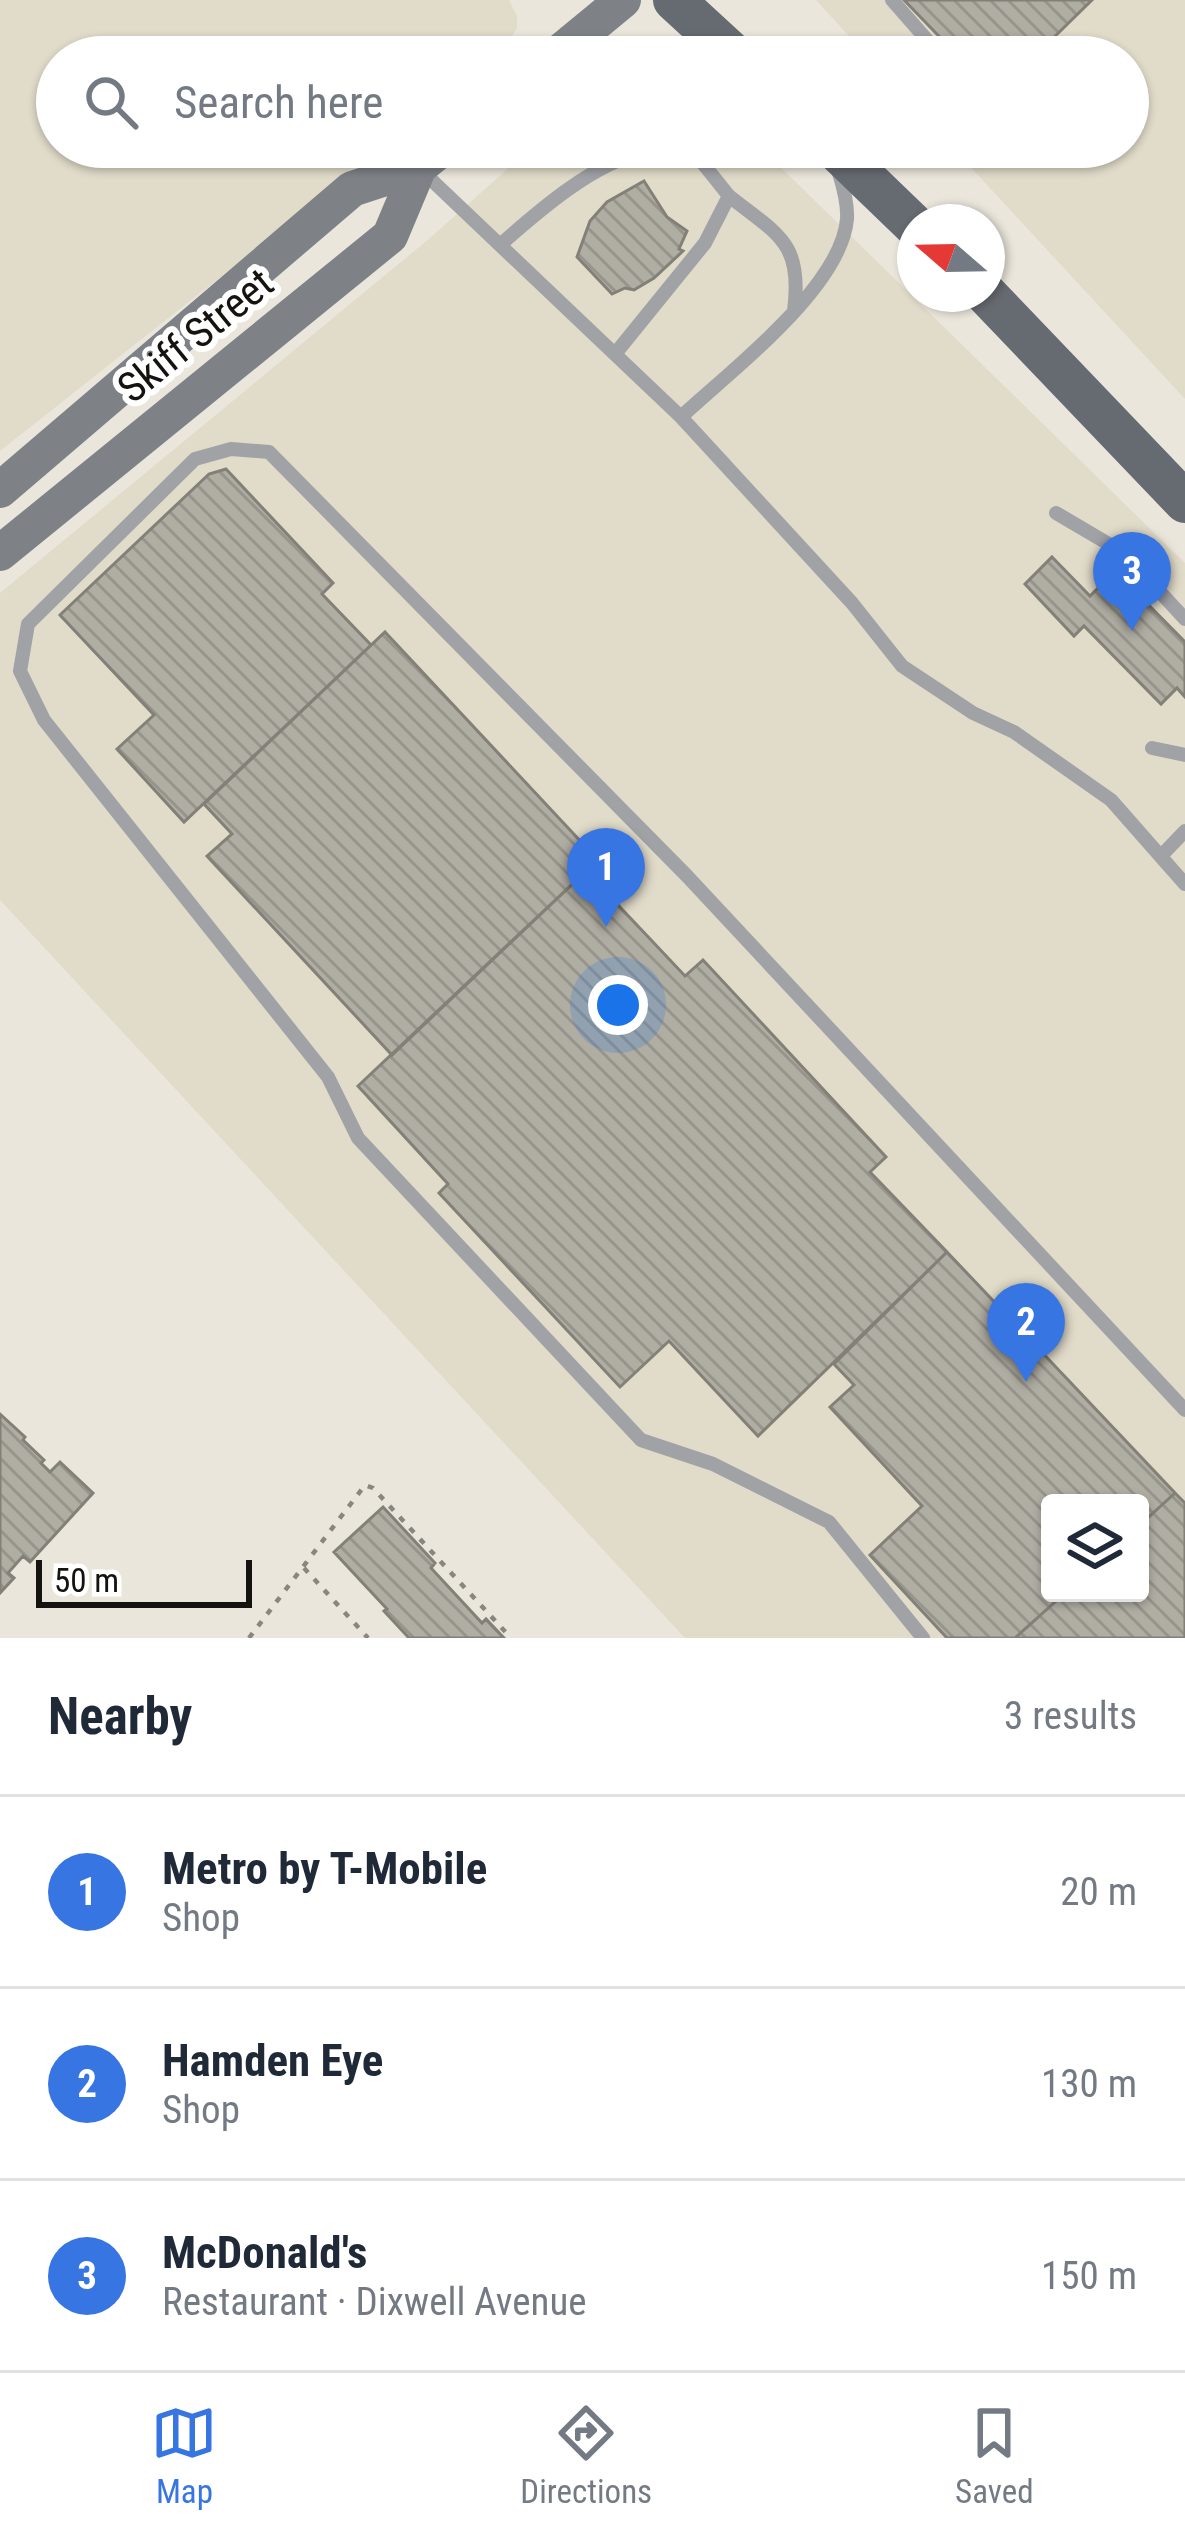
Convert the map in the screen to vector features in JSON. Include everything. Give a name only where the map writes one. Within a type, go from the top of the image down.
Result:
[{"type":"main road","points":[[674,0],[713,36]]},
{"type":"main road","points":[[852,168],[897,209]]},
{"type":"main road","points":[[1003,312],[1185,502]]},
{"type":"street","points":[[579,36],[623,0]]},
{"type":"street","name":"Skiff Street","points":[[0,490],[352,189],[404,168]]},
{"type":"street","name":"Skiff Street","points":[[0,553],[390,236],[425,168]]},
{"type":"lane","points":[[892,0],[924,36]]},
{"type":"lane","points":[[440,168],[500,245],[681,417],[852,603],[902,666],[974,713],[1014,732],[1111,800],[1185,884]]},
{"type":"lane","points":[[500,245],[536,213],[608,168]]},
{"type":"lane","points":[[707,168],[729,196],[786,242],[799,275],[794,310]]},
{"type":"lane","points":[[681,417],[794,310],[826,272],[847,218],[837,168]]},
{"type":"lane","points":[[615,354],[705,243],[729,196]]},
{"type":"lane","points":[[923,1638],[829,1522],[713,1464],[641,1440],[358,1138],[328,1077],[44,720],[20,671],[28,624],[195,459],[231,448],[269,452],[687,876],[1185,1410]]},
{"type":"lane","points":[[1056,513],[1124,553],[1185,619]]},
{"type":"lane","points":[[1152,748],[1185,755]]},
{"type":"lane","points":[[1161,856],[1185,831]]},
{"type":"path","points":[[249,1638],[365,1485],[373,1488],[512,1638]]},
{"type":"path","points":[[304,1568],[368,1638]]},
{"type":"shaded area","points":[[0,0],[509,0],[517,16],[512,36],[36,36],[36,168],[358,168],[0,451]]},
{"type":"shaded area","points":[[816,0],[1185,0],[1185,399],[971,168],[1149,168],[1149,36],[849,36]]},
{"type":"shaded area","points":[[508,168],[781,168],[897,281],[897,312],[929,312],[1185,563],[1185,1638],[685,1638],[0,900],[0,593]]},
{"type":"building","points":[[904,0],[1092,0],[1055,36],[939,36]]},
{"type":"building","points":[[644,181],[667,217],[687,231],[679,249],[683,251],[654,278],[634,290],[612,294],[577,257],[590,221],[607,202]]},
{"type":"building","points":[[226,469],[333,583],[322,594],[371,645],[184,822],[117,749],[154,715],[60,615],[209,474]]},
{"type":"building","points":[[1052,557],[1090,596],[1115,571],[1185,642],[1185,697],[1177,688],[1161,704],[1084,626],[1074,636],[1025,584]]},
{"type":"building","points":[[385,632],[598,860],[392,1055],[207,856],[232,834],[204,804]]},
{"type":"building","points":[[586,871],[685,976],[703,960],[886,1157],[870,1172],[947,1252],[758,1436],[669,1341],[620,1387],[439,1193],[448,1184],[358,1086]]},
{"type":"building","points":[[947,1252],[1175,1493],[1149,1517],[1149,1494],[1041,1494],[1041,1602],[1055,1602],[1015,1638],[947,1638],[870,1555],[922,1506],[830,1407],[854,1385],[834,1364]]},
{"type":"building","points":[[0,1414],[25,1437],[50,1472],[60,1462],[93,1493],[30,1562],[23,1556],[8,1573],[14,1578],[0,1593]]},
{"type":"building","points":[[1175,1493],[1185,1503],[1185,1638],[1015,1638],[1055,1602],[1149,1602],[1149,1517]]},
{"type":"building","points":[[383,1507],[435,1563],[431,1568],[482,1623],[486,1619],[504,1638],[409,1638],[384,1611],[387,1609],[334,1552]]},
{"type":"place","name":"McDonald's","points":[[1132,631]]},
{"type":"place","name":"Metro by T-Mobile","points":[[606,927]]},
{"type":"place","name":"Hamden Eye","points":[[1026,1382]]}]
